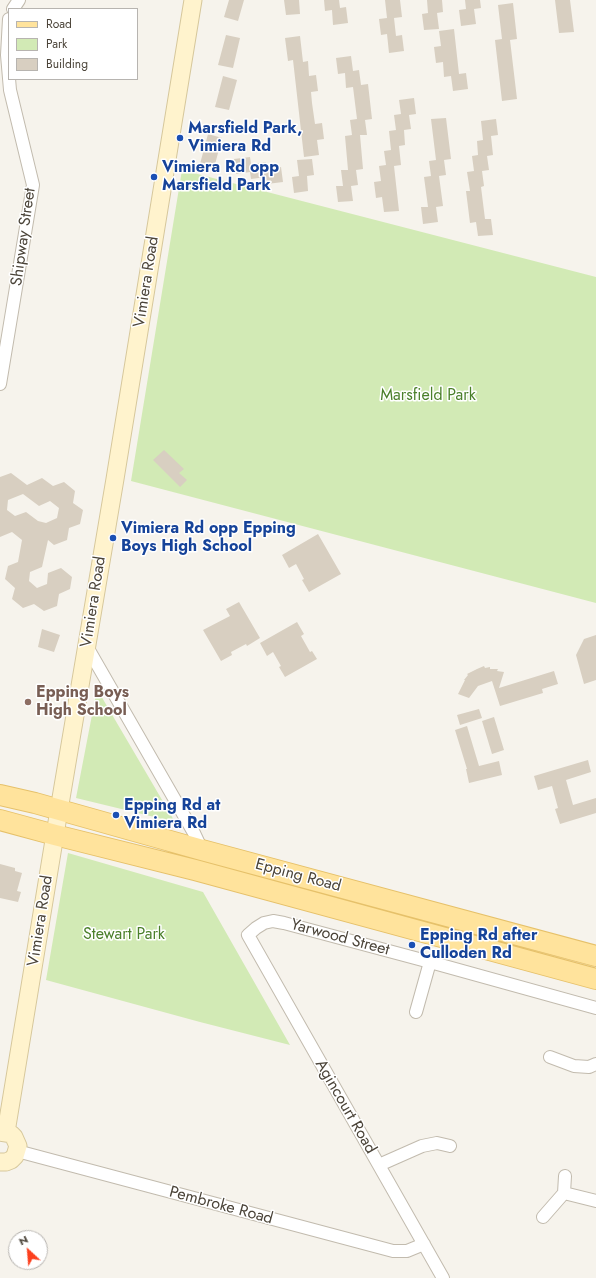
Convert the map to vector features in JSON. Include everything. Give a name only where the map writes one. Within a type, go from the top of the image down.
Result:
[{"type":"main road","name":"Epping Road","points":[[0,795],[596,956]]},
{"type":"main road","name":"Epping Road","points":[[0,820],[195,870],[596,979]]},
{"type":"street","name":"Vimiera Road","points":[[3,1132],[115,479],[193,0]]},
{"type":"street","name":"Shipway Street","points":[[0,384],[33,185],[5,90],[8,37]]},
{"type":"street","points":[[86,645],[194,833],[202,850]]},
{"type":"street","name":"Yarwood Street","points":[[248,935],[256,928],[273,921],[430,962],[596,1008]]},
{"type":"street","name":"Agincourt Road","points":[[248,935],[443,1278]]},
{"type":"street","points":[[416,1012],[430,962]]},
{"type":"street","points":[[550,1058],[574,1066],[589,1067],[596,1064]]},
{"type":"street","points":[[0,1165],[11,1160],[17,1151],[18,1146],[14,1137],[3,1132]]},
{"type":"street","points":[[379,1165],[422,1146],[437,1143],[450,1146]]},
{"type":"street","name":"Pembroke Road","points":[[17,1151],[393,1251],[408,1251],[424,1244]]},
{"type":"street","points":[[543,1217],[564,1193],[565,1176]]},
{"type":"street","points":[[564,1193],[596,1202]]},
{"type":"green space","name":"Marsfield Park","points":[[182,170],[596,277],[596,603],[131,481]]},
{"type":"green space","points":[[97,689],[175,822],[76,798]]},
{"type":"green space","name":"Stewart Park","points":[[68,853],[203,892],[290,1045],[46,980]]},
{"type":"building","points":[[229,0],[244,0],[238,21],[224,17]]},
{"type":"building","points":[[284,0],[299,0],[300,14],[286,15]]},
{"type":"building","points":[[324,0],[339,0],[340,8],[346,7],[348,23],[333,25],[332,10],[325,11]]},
{"type":"building","points":[[385,0],[400,0],[402,17],[394,18],[396,36],[402,35],[404,51],[389,53],[387,34],[381,35],[379,19],[387,18]]},
{"type":"building","points":[[427,0],[442,0],[443,12],[437,13],[439,29],[424,30],[422,14],[428,13]]},
{"type":"building","points":[[465,0],[480,0],[481,8],[474,9],[476,24],[461,26],[459,10],[466,9]]},
{"type":"building","points":[[555,0],[570,0],[574,32],[559,33]]},
{"type":"building","points":[[513,3],[517,39],[510,40],[517,99],[502,101],[495,40],[502,39],[498,5]]},
{"type":"building","points":[[454,29],[459,74],[466,73],[468,89],[453,91],[451,76],[444,77],[443,62],[436,63],[434,47],[441,46],[439,31]]},
{"type":"building","points":[[226,35],[240,38],[233,68],[218,65]]},
{"type":"building","points":[[300,36],[303,62],[308,61],[309,76],[316,75],[318,91],[311,92],[312,103],[315,124],[322,123],[324,139],[317,140],[319,155],[304,157],[293,60],[288,61],[285,38]]},
{"type":"building","points":[[351,56],[353,71],[359,70],[361,85],[368,84],[372,119],[365,120],[367,135],[360,135],[363,169],[356,170],[358,185],[351,186],[353,201],[338,202],[336,186],[343,186],[341,170],[348,170],[345,136],[352,135],[350,120],[357,119],[353,87],[346,88],[345,73],[338,74],[336,58]]},
{"type":"building","points":[[223,76],[237,80],[229,110],[215,107]]},
{"type":"building","points":[[414,98],[416,114],[409,115],[411,129],[404,130],[405,145],[399,146],[401,165],[394,166],[399,211],[384,212],[382,197],[376,198],[374,182],[381,181],[379,166],[386,165],[384,151],[391,150],[389,131],[396,130],[394,115],[401,114],[399,100]]},
{"type":"building","points":[[446,118],[451,159],[444,160],[446,175],[439,176],[443,206],[436,207],[438,222],[423,224],[421,207],[428,207],[424,177],[431,176],[429,161],[436,160],[431,119]]},
{"type":"building","points":[[496,119],[498,135],[491,136],[493,155],[487,156],[489,170],[482,171],[484,186],[481,187],[485,219],[491,219],[493,235],[478,236],[476,222],[470,223],[466,191],[470,191],[467,172],[474,171],[472,156],[478,155],[477,141],[483,140],[481,121]]},
{"type":"building","points":[[208,134],[222,138],[214,168],[200,164]]},
{"type":"building","points":[[250,157],[251,164],[266,162],[267,169],[281,167],[283,182],[267,184],[266,177],[251,179],[250,172],[236,174],[234,159]]},
{"type":"building","points":[[312,159],[314,175],[307,176],[308,191],[294,193],[292,177],[299,176],[297,160]]},
{"type":"building","points":[[164,450],[184,469],[179,473],[187,480],[180,487],[153,460]]},
{"type":"building","points":[[11,473],[27,485],[42,478],[53,486],[64,482],[75,491],[73,503],[83,510],[80,524],[69,528],[67,540],[54,545],[48,540],[42,567],[30,572],[29,581],[37,588],[47,584],[48,573],[61,568],[72,577],[70,589],[59,594],[57,606],[44,611],[34,604],[23,608],[12,599],[15,588],[5,579],[8,566],[18,562],[22,540],[12,532],[0,537],[0,477]],"holes":[[[23,494],[39,506],[50,501],[59,508],[57,518],[46,523],[38,521],[26,512],[15,516],[7,510],[8,500]]]},
{"type":"building","points":[[318,534],[341,574],[309,592],[302,580],[304,579],[296,564],[289,568],[282,555]]},
{"type":"building","points":[[239,602],[260,638],[247,646],[246,644],[231,652],[232,655],[221,661],[203,630],[230,616],[226,609]]},
{"type":"building","points":[[297,622],[304,634],[301,636],[310,652],[312,651],[317,659],[285,677],[273,652],[267,656],[260,643]]},
{"type":"building","points":[[42,629],[60,635],[54,652],[38,647]]},
{"type":"building","points":[[596,635],[596,680],[584,684],[576,655],[584,639]]},
{"type":"building","points":[[484,666],[485,668],[490,667],[490,669],[498,669],[497,671],[504,672],[499,688],[554,671],[558,684],[542,689],[543,693],[500,706],[492,681],[478,686],[469,698],[458,694],[464,680],[468,675],[467,674]]},
{"type":"building","points":[[479,709],[482,718],[460,725],[457,715]]},
{"type":"building","points":[[494,717],[504,750],[492,754],[482,721]]},
{"type":"building","points":[[467,726],[479,766],[499,761],[502,775],[469,783],[467,769],[455,730]]},
{"type":"building","points":[[588,760],[591,772],[566,780],[573,805],[596,798],[596,813],[560,824],[555,809],[558,808],[552,786],[538,790],[534,776]]},
{"type":"building","points":[[0,864],[15,868],[15,871],[22,873],[17,891],[21,892],[18,902],[0,898]]},
{"type":"place","name":"Marsfield Park, Vimiera Rd","points":[[180,138]]},
{"type":"place","name":"Vimiera Rd opp Marsfield Park","points":[[154,177]]},
{"type":"place","name":"Vimiera Rd opp Epping Boys High School","points":[[113,538]]},
{"type":"place","name":"Epping Boys High School","points":[[28,702]]},
{"type":"place","name":"Epping Rd at Vimiera Rd","points":[[116,815]]},
{"type":"place","name":"Epping Rd after Culloden Rd","points":[[412,945]]}]
